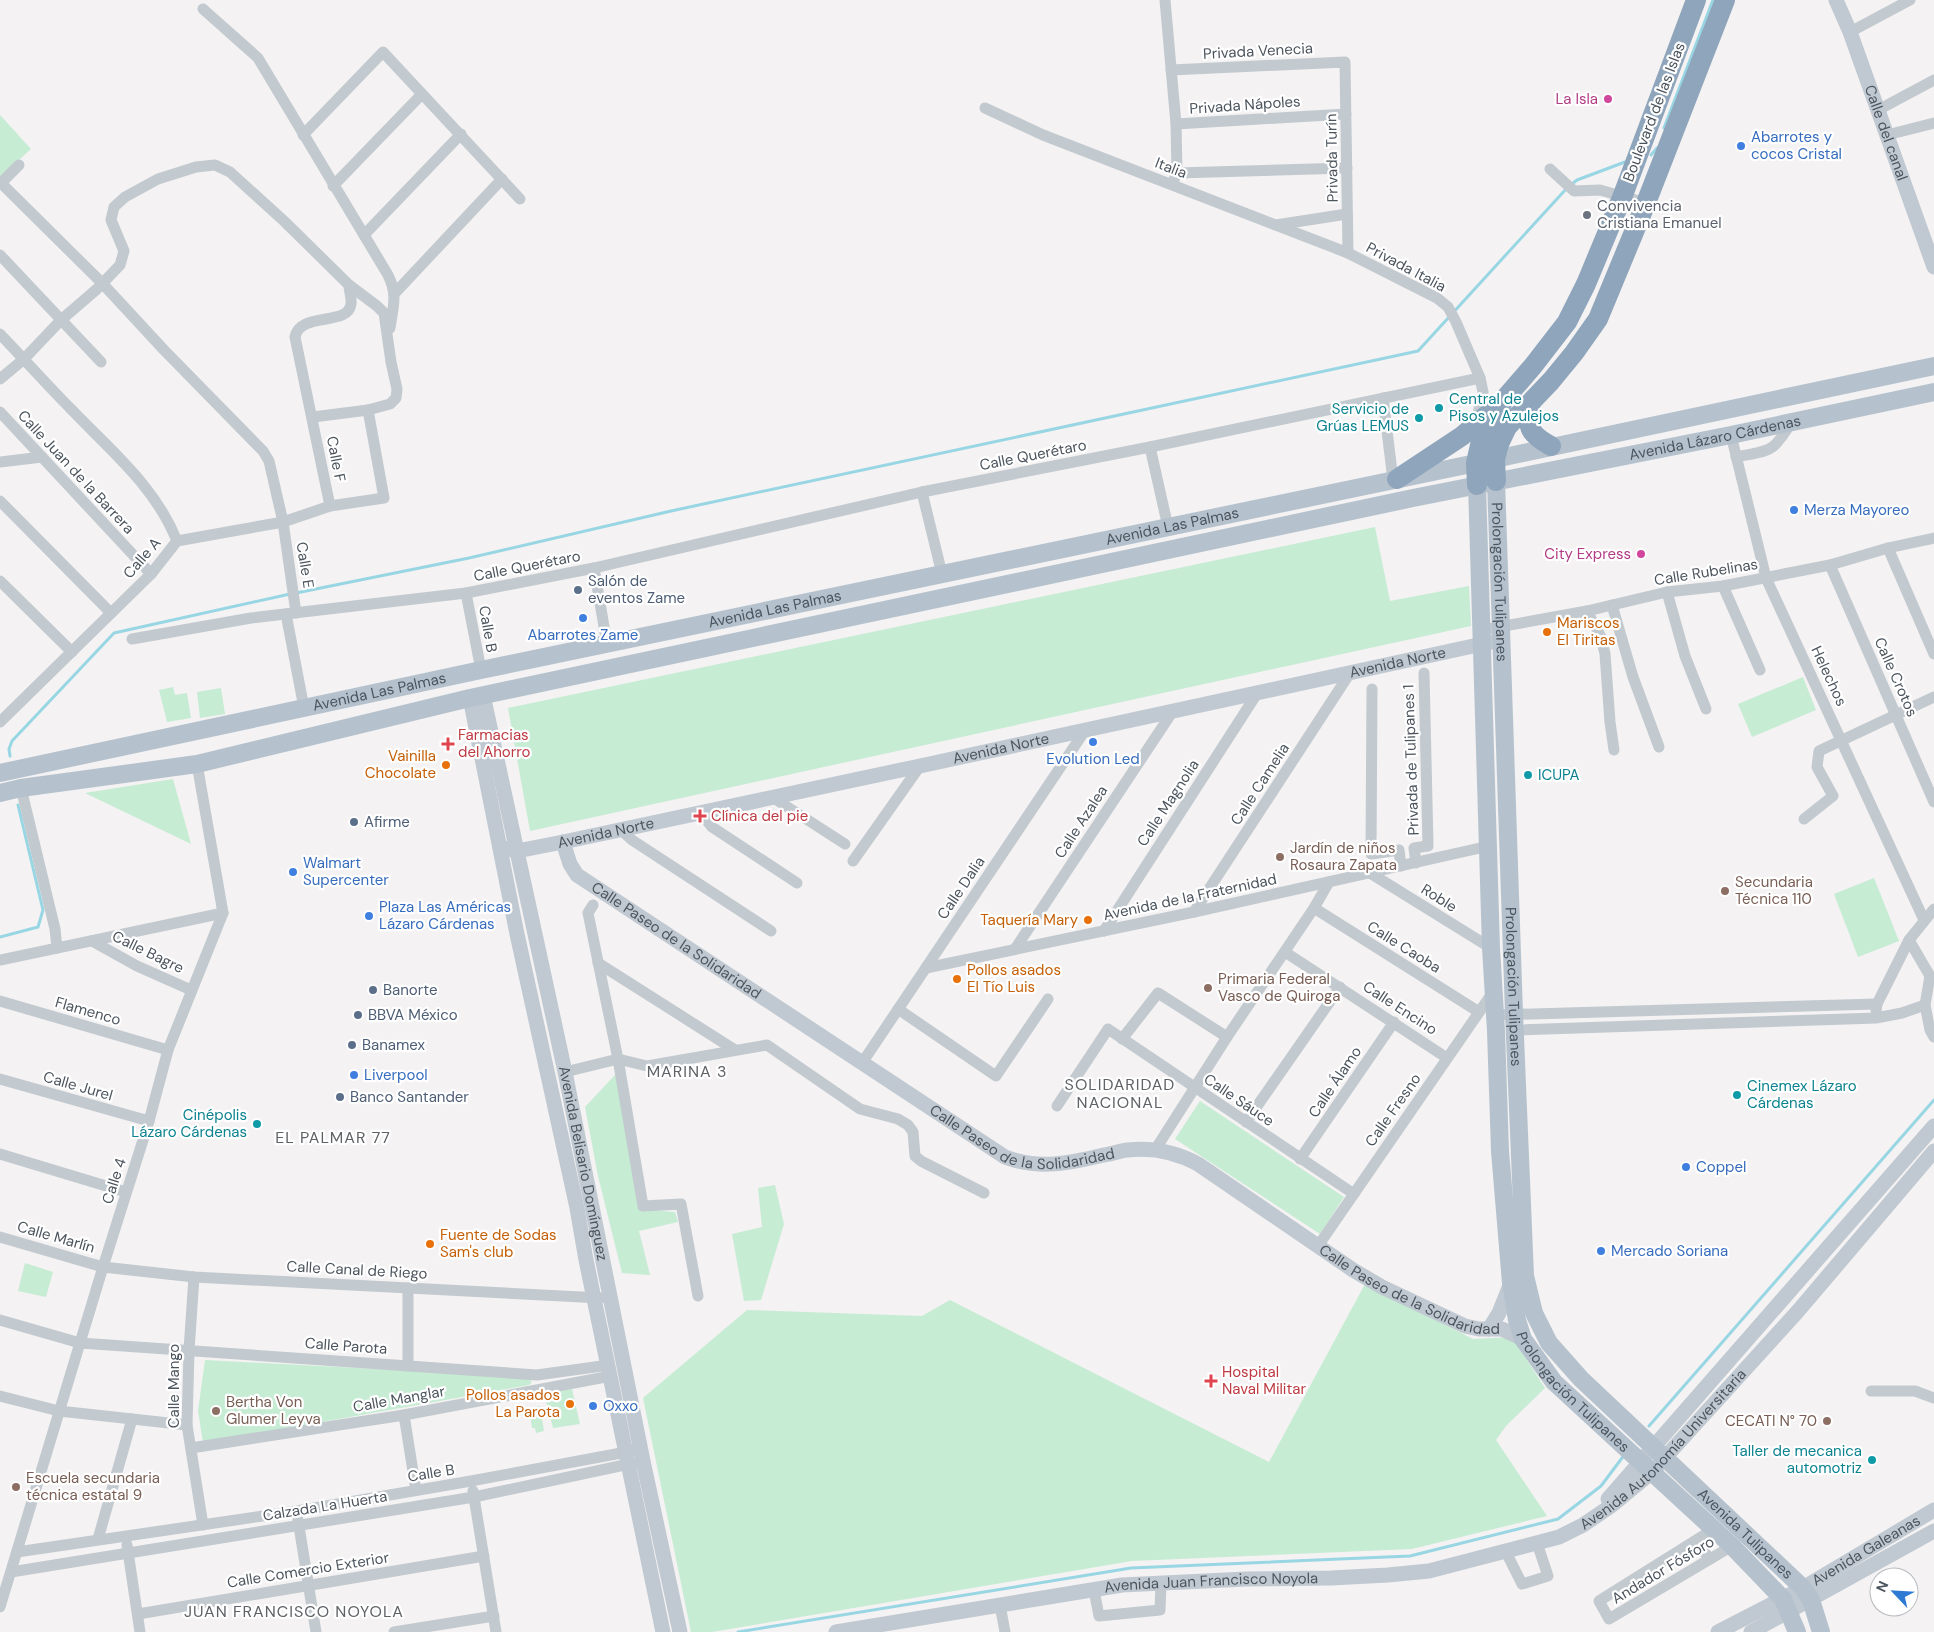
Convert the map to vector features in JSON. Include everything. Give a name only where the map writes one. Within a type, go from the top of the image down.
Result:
[{"type":"highway","name":"Boulevard de las Islas","points":[[1485,461],[1483,432],[1507,396],[1567,322],[1586,284],[1623,195],[1696,0]]},
{"type":"highway","name":"Boulevard de las Islas","points":[[1485,461],[1499,444],[1507,426],[1551,381],[1598,319],[1725,0]]},
{"type":"highway","points":[[1533,366],[1551,381]]},
{"type":"highway","points":[[1395,480],[1475,427],[1507,396]]},
{"type":"highway","points":[[1530,404],[1528,419],[1530,429],[1537,438],[1551,446]]},
{"type":"highway","points":[[1485,461],[1487,483]]},
{"type":"main road","name":"Avenida Lázaro Cárdenas","points":[[1551,446],[1934,366]]},
{"type":"main road","name":"Avenida Lázaro Cárdenas","points":[[1487,483],[1791,423],[1934,392]]},
{"type":"main road","name":"Avenida Las Palmas","points":[[0,773],[481,670],[1168,528],[1551,446]]},
{"type":"main road","name":"Avenida Las Palmas","points":[[0,793],[21,788],[197,764],[477,697],[1487,483]]},
{"type":"main road","name":"Prolongación Tulipanes","points":[[1487,483],[1501,634],[1514,1022],[1525,1276],[1534,1313],[1549,1343],[1581,1379],[1658,1452]]},
{"type":"main road","name":"Prolongación Tulipanes","points":[[1487,483],[1482,637],[1493,992],[1487,1014],[1511,1283],[1517,1320],[1524,1338],[1554,1382],[1646,1468]]},
{"type":"main road","points":[[1486,745],[1505,743]]},
{"type":"main road","points":[[1611,1434],[1624,1419]]},
{"type":"main road","name":"Avenida Tulipanes","points":[[1658,1452],[1807,1594],[1821,1632]]},
{"type":"main road","name":"Avenida Tulipanes","points":[[1646,1468],[1732,1546],[1786,1605],[1797,1632]]},
{"type":"street","points":[[1165,0],[1176,124],[1177,173],[1172,184]]},
{"type":"street","name":"Calle del canal","points":[[1836,0],[1850,32],[1934,267]]},
{"type":"street","points":[[1850,32],[1910,0]]},
{"type":"street","points":[[203,9],[258,58],[388,275],[395,288],[388,339]]},
{"type":"street","points":[[303,135],[383,52],[520,199]]},
{"type":"street","name":"Privada Venecia","points":[[1171,70],[1345,62]]},
{"type":"street","name":"Privada Turín","points":[[1345,62],[1348,253]]},
{"type":"street","points":[[1878,110],[1934,80]]},
{"type":"street","points":[[333,186],[422,94]]},
{"type":"street","name":"Italia","points":[[985,108],[1043,135],[1348,253]]},
{"type":"street","name":"Privada Nápoles","points":[[1176,124],[1346,114]]},
{"type":"street","points":[[1886,135],[1934,123]]},
{"type":"street","points":[[364,235],[461,134]]},
{"type":"street","points":[[0,379],[24,359],[61,320],[120,265],[124,251],[111,220],[114,207],[125,196],[158,179],[196,167],[215,164],[230,172],[284,221],[348,285],[384,313],[396,398],[390,404],[368,410],[313,417]]},
{"type":"street","points":[[1,184],[19,165]]},
{"type":"street","points":[[1177,173],[1347,168]]},
{"type":"street","points":[[1550,169],[1574,191],[1600,190],[1646,202]]},
{"type":"street","points":[[395,293],[502,179]]},
{"type":"street","name":"Calle E","points":[[1,184],[102,283],[170,357],[263,451],[269,461],[283,522],[295,599],[291,614],[304,708]]},
{"type":"street","points":[[1275,226],[1347,214]]},
{"type":"street","name":"Privada Italia","points":[[1348,253],[1436,298],[1448,307],[1480,378],[1483,392],[1475,427]]},
{"type":"street","points":[[0,255],[101,362]]},
{"type":"street","name":"Calle F","points":[[330,506],[313,417],[294,337],[296,330],[302,324],[342,315],[348,311],[351,304],[348,285]]},
{"type":"street","points":[[0,334],[72,411],[129,466],[168,519],[177,540]]},
{"type":"street","name":"Calle Querétaro","points":[[132,639],[251,618],[466,593],[594,568],[922,492],[1150,447],[1480,378]]},
{"type":"street","points":[[1483,392],[1507,396]]},
{"type":"street","points":[[1383,398],[1395,480]]},
{"type":"street","name":"Calle A","points":[[0,722],[150,574],[177,540],[283,522],[330,506],[384,498],[368,410]]},
{"type":"street","name":"Calle Juan de la Barrera","points":[[0,412],[150,574]]},
{"type":"street","points":[[1736,457],[1771,450],[1779,442],[1791,423]]},
{"type":"street","name":"Helechos","points":[[1731,435],[1766,578],[1924,920]]},
{"type":"street","points":[[1150,447],[1168,528]]},
{"type":"street","points":[[0,462],[42,457]]},
{"type":"street","points":[[922,492],[942,574]]},
{"type":"street","points":[[0,501],[111,613]]},
{"type":"street","name":"Calle Rubelinas","points":[[1501,634],[1667,592],[1723,586],[1766,578],[1830,565],[1888,548],[1933,540]]},
{"type":"street","points":[[1888,548],[1934,654]]},
{"type":"street","name":"Calle Crotos","points":[[1830,565],[1934,802]]},
{"type":"street","name":"Calle Querétaro","points":[[594,568],[607,644]]},
{"type":"street","points":[[0,581],[72,652]]},
{"type":"street","points":[[1723,586],[1760,670]]},
{"type":"street","points":[[1667,592],[1685,656],[1706,709]]},
{"type":"street","name":"Calle B","points":[[466,593],[481,670]]},
{"type":"street","points":[[1612,605],[1633,677],[1659,747]]},
{"type":"street","points":[[1587,611],[1601,637],[1605,654],[1614,750]]},
{"type":"street","name":"Avenida Norte","points":[[500,847],[517,851],[621,830],[1350,673],[1482,637],[1501,634]]},
{"type":"street","name":"Calle Camelia","points":[[1194,912],[1350,673]]},
{"type":"street","name":"Privada de Tulipanes 1","points":[[1416,863],[1414,848],[1428,846],[1424,673]]},
{"type":"street","points":[[1372,689],[1371,854],[1414,848]]},
{"type":"street","name":"Calle Magnolia","points":[[1104,931],[1258,692]]},
{"type":"street","name":"Avenida Belisario Domínguez","points":[[477,697],[500,847],[517,934],[577,1208],[662,1627]]},
{"type":"street","points":[[1804,820],[1833,796],[1817,767],[1819,751],[1934,697]]},
{"type":"street","name":"Calle Azalea","points":[[1015,949],[1173,711]]},
{"type":"street","name":"Calle Dalia","points":[[862,1063],[1086,729]]},
{"type":"street","name":"Avenida Belisario Domínguez","points":[[486,748],[517,851],[565,1072],[642,1455],[679,1626]]},
{"type":"street","points":[[0,960],[223,913],[197,764]]},
{"type":"street","points":[[853,861],[920,766]]},
{"type":"street","points":[[21,788],[55,929],[57,948]]},
{"type":"street","points":[[772,797],[845,844]]},
{"type":"street","points":[[700,812],[712,827],[797,883]]},
{"type":"street","points":[[621,830],[632,840],[771,930]]},
{"type":"street","name":"Calle Paseo de la Solidaridad","points":[[563,842],[570,864],[577,876],[996,1152],[1015,1161],[1036,1165],[1053,1165],[1125,1150],[1155,1150],[1186,1158],[1198,1164],[1353,1270],[1382,1287],[1465,1326],[1479,1329],[1502,1329],[1524,1338]]},
{"type":"street","name":"Avenida de la Fraternidad","points":[[926,968],[1194,912],[1489,846]]},
{"type":"street","points":[[1399,850],[1400,866]]},
{"type":"street","name":"Roble","points":[[1370,873],[1491,948]]},
{"type":"street","points":[[1155,1150],[1227,1037],[1314,908],[1329,882]]},
{"type":"street","points":[[593,905],[588,913],[618,1059],[643,1206],[681,1204],[698,1296]]},
{"type":"street","name":"Calle Caoba","points":[[1314,908],[1487,1014]]},
{"type":"street","points":[[1876,1018],[1877,1004],[1909,940],[1934,909]]},
{"type":"street","name":"Calle 4","points":[[0,1607],[149,1121],[168,1050],[223,913]]},
{"type":"street","points":[[1909,940],[1932,974],[1925,1005],[1930,1030],[1934,1037]]},
{"type":"street","name":"Calle Bagre","points":[[92,941],[136,966],[191,990]]},
{"type":"street","name":"Calle Encino","points":[[1285,952],[1448,1058]]},
{"type":"street","points":[[598,963],[735,1050]]},
{"type":"street","points":[[1246,1122],[1340,987]]},
{"type":"street","points":[[1122,1039],[1158,993],[1227,1037]]},
{"type":"street","points":[[898,1009],[996,1076],[1048,999]]},
{"type":"street","name":"Flamenco","points":[[0,1001],[168,1050]]},
{"type":"street","points":[[1514,1022],[1710,1010],[1877,1004]]},
{"type":"street","points":[[1487,1014],[1514,1022],[1711,1024],[1876,1018],[1902,1014],[1925,1005]]},
{"type":"street","points":[[1710,1010],[1711,1024]]},
{"type":"street","name":"Calle Fresno","points":[[1318,1246],[1448,1058],[1487,1014]]},
{"type":"street","name":"Calle Álamo","points":[[1300,1159],[1394,1022]]},
{"type":"street","name":"Calle Sáuce","points":[[1057,1106],[1108,1030],[1354,1194]]},
{"type":"street","points":[[565,1072],[618,1059],[647,1066],[767,1045],[860,1109],[898,1119],[908,1125],[913,1132],[915,1156],[921,1161],[984,1193]]},
{"type":"street","name":"Calle Jurel","points":[[0,1079],[149,1121]]},
{"type":"street","name":"Avenida Autonomía Universitaria","points":[[1583,1525],[1646,1468],[1781,1302],[1934,1126]]},
{"type":"street","name":"Avenida Autonomía Universitaria","points":[[1658,1452],[1798,1311],[1934,1152]]},
{"type":"street","points":[[0,1154],[126,1192]]},
{"type":"street","name":"Calle Marlín","points":[[0,1237],[103,1267]]},
{"type":"street","name":"Calle Canal de Riego","points":[[103,1267],[194,1277],[610,1298]]},
{"type":"street","name":"Calle Mango","points":[[194,1277],[188,1350],[187,1424],[203,1524]]},
{"type":"street","name":"Prolongación Tulipanes","points":[[1489,1328],[1499,1313],[1511,1283]]},
{"type":"street","points":[[408,1288],[408,1366]]},
{"type":"street","name":"Calle Parota","points":[[0,1320],[80,1343],[537,1375],[610,1370]]},
{"type":"street","name":"Calle Manglar","points":[[191,1448],[404,1414],[539,1388],[610,1370]]},
{"type":"street","points":[[537,1375],[539,1388]]},
{"type":"street","points":[[1871,1391],[1916,1391],[1934,1398]]},
{"type":"street","points":[[0,1396],[59,1411],[187,1424]]},
{"type":"street","points":[[404,1414],[416,1490]]},
{"type":"street","points":[[98,1538],[132,1419]]},
{"type":"street","name":"Calzada La Huerta","points":[[0,1565],[14,1562],[129,1552],[474,1497],[642,1455]]},
{"type":"street","name":"Calle B","points":[[14,1562],[98,1538],[125,1536],[297,1511],[471,1481],[627,1458]]},
{"type":"street","points":[[471,1481],[496,1632]]},
{"type":"street","name":"Avenida Galeanas","points":[[1807,1594],[1934,1510]]},
{"type":"street","points":[[297,1511],[316,1632]]},
{"type":"street","name":"Avenida Juan Francisco Noyola","points":[[841,1632],[1122,1585],[1388,1575],[1429,1571],[1559,1537],[1583,1525]]},
{"type":"street","name":"Andador Fósforo","points":[[1714,1529],[1599,1601],[1609,1619],[1732,1546]]},
{"type":"street","name":"Avenida Galeanas","points":[[1718,1632],[1786,1605],[1934,1531]]},
{"type":"street","points":[[125,1536],[140,1632]]},
{"type":"street","points":[[1695,1541],[1710,1559]]},
{"type":"street","points":[[1506,1552],[1522,1584],[1548,1576],[1537,1543]]},
{"type":"street","name":"Calle Comercio Exterior","points":[[138,1614],[484,1556]]},
{"type":"street","points":[[1632,1580],[1644,1598]]},
{"type":"street","points":[[1094,1590],[1099,1616],[1160,1610],[1161,1583]]},
{"type":"street","points":[[1000,1605],[1005,1632]]},
{"type":"street","name":"Avenida Galeanas","points":[[1751,1632],[1786,1605]]},
{"type":"street","points":[[394,1632],[494,1616]]},
{"type":"street","points":[[662,1627],[679,1626]]},
{"type":"green space","points":[[0,115],[31,149],[0,177]]},
{"type":"green space","points":[[1375,527],[1390,601],[1469,586],[1471,626],[530,831],[508,708]]},
{"type":"green space","points":[[1803,677],[1816,710],[1752,737],[1738,704]]},
{"type":"green space","points":[[173,687],[175,695],[187,693],[191,718],[167,722],[159,690]]},
{"type":"green space","points":[[221,688],[225,714],[200,718],[197,692]]},
{"type":"green space","points":[[173,779],[191,844],[85,793]]},
{"type":"green space","points":[[1874,878],[1899,941],[1858,957],[1834,894]]},
{"type":"green space","points":[[616,1074],[639,1209],[675,1212],[678,1222],[639,1231],[650,1275],[622,1273],[598,1176],[585,1107]]},
{"type":"green space","points":[[1200,1101],[1344,1197],[1320,1234],[1175,1139]]},
{"type":"green space","points":[[775,1185],[784,1224],[761,1300],[744,1301],[732,1234],[762,1227],[758,1188]]},
{"type":"green space","points":[[25,1263],[53,1272],[46,1297],[18,1291]]},
{"type":"green space","points":[[1365,1284],[1473,1339],[1512,1337],[1545,1388],[1506,1426],[1496,1440],[1547,1516],[1412,1549],[1132,1561],[712,1632],[691,1632],[643,1398],[747,1310],[922,1316],[950,1300],[1269,1462]]},
{"type":"green space","points":[[205,1360],[528,1377],[532,1382],[529,1385],[203,1443],[198,1411]]},
{"type":"green space","points":[[572,1389],[580,1424],[553,1428],[544,1393]]},
{"type":"green space","points":[[540,1406],[544,1431],[536,1433],[535,1428],[532,1428],[529,1408]]},
{"type":"waterway","points":[[1664,128],[1713,0]]},
{"type":"waterway","points":[[1651,155],[1657,148]]},
{"type":"waterway","points":[[1572,184],[1577,180],[1625,162]]},
{"type":"waterway","points":[[296,593],[469,558],[671,511],[1418,351],[1567,188]]},
{"type":"waterway","points":[[10,756],[9,749],[12,741],[114,633],[290,594]]},
{"type":"waterway","points":[[0,937],[38,927],[43,910],[18,805]]},
{"type":"waterway","points":[[1649,1426],[1934,1100]]},
{"type":"waterway","points":[[738,1632],[1131,1568],[1410,1556],[1558,1519],[1601,1486],[1625,1454]]},
{"type":"place","name":"La Isla","points":[[1608,99]]},
{"type":"place","name":"Abarrotes y cocos Cristal","points":[[1741,146]]},
{"type":"place","name":"Convivencia Cristiana Emanuel","points":[[1587,215]]},
{"type":"place","name":"Central de Pisos y Azulejos","points":[[1439,408]]},
{"type":"place","name":"Servicio de Grúas LEMUS","points":[[1419,418]]},
{"type":"place","name":"Merza Mayoreo","points":[[1794,510]]},
{"type":"place","name":"City Express","points":[[1641,554]]},
{"type":"place","name":"Salón de eventos Zame","points":[[578,590]]},
{"type":"place","name":"Abarrotes Zame","points":[[583,618]]},
{"type":"place","name":"Mariscos El Tiritas","points":[[1547,632]]},
{"type":"place","name":"Evolution Led","points":[[1093,742]]},
{"type":"place","name":"Farmacias del Ahorro","points":[[448,744]]},
{"type":"place","name":"Vainilla Chocolate","points":[[446,765]]},
{"type":"place","name":"ICUPA","points":[[1528,775]]},
{"type":"place","name":"Clínica del pie","points":[[700,816]]},
{"type":"place","name":"Afirme","points":[[354,822]]},
{"type":"place","name":"Jardín de niños Rosaura Zapata","points":[[1280,857]]},
{"type":"place","name":"Walmart Supercenter","points":[[293,872]]},
{"type":"place","name":"Secundaria Técnica 110","points":[[1725,891]]},
{"type":"place","name":"Plaza Las Américas Lázaro Cárdenas","points":[[369,916]]},
{"type":"place","name":"Taquería Mary","points":[[1088,920]]},
{"type":"place","name":"Pollos asados El Tío Luis","points":[[957,979]]},
{"type":"place","name":"Primaria Federal Vasco de Quiroga","points":[[1208,988]]},
{"type":"place","name":"Banorte","points":[[373,990]]},
{"type":"place","name":"BBVA México","points":[[358,1015]]},
{"type":"place","name":"Banamex","points":[[352,1045]]},
{"type":"place","name":"Liverpool","points":[[354,1075]]},
{"type":"place","name":"Cinemex Lázaro Cárdenas","points":[[1737,1095]]},
{"type":"place","name":"Banco Santander","points":[[340,1097]]},
{"type":"place","name":"Cinépolis Lázaro Cárdenas","points":[[257,1124]]},
{"type":"place","name":"Coppel","points":[[1686,1167]]},
{"type":"place","name":"Fuente de Sodas Sam's club","points":[[430,1244]]},
{"type":"place","name":"Mercado Soriana","points":[[1601,1251]]},
{"type":"place","name":"Hospital Naval Militar","points":[[1211,1381]]},
{"type":"place","name":"Pollos asados La Parota","points":[[570,1404]]},
{"type":"place","name":"Oxxo","points":[[593,1406]]},
{"type":"place","name":"Bertha Von Glumer Leyva","points":[[216,1411]]},
{"type":"place","name":"CECATI N° 70","points":[[1827,1421]]},
{"type":"place","name":"Taller de mecanica automotriz","points":[[1872,1460]]},
{"type":"place","name":"Escuela secundaria técnica estatal 9","points":[[16,1487]]},
{"type":"district","name":"MARINA 3","points":[[687,1071]]},
{"type":"district","name":"SOLIDARIDAD NACIONAL","points":[[1120,1093]]},
{"type":"district","name":"EL PALMAR 77","points":[[333,1137]]},
{"type":"district","name":"JUAN FRANCISCO NOYOLA","points":[[294,1611]]}]
